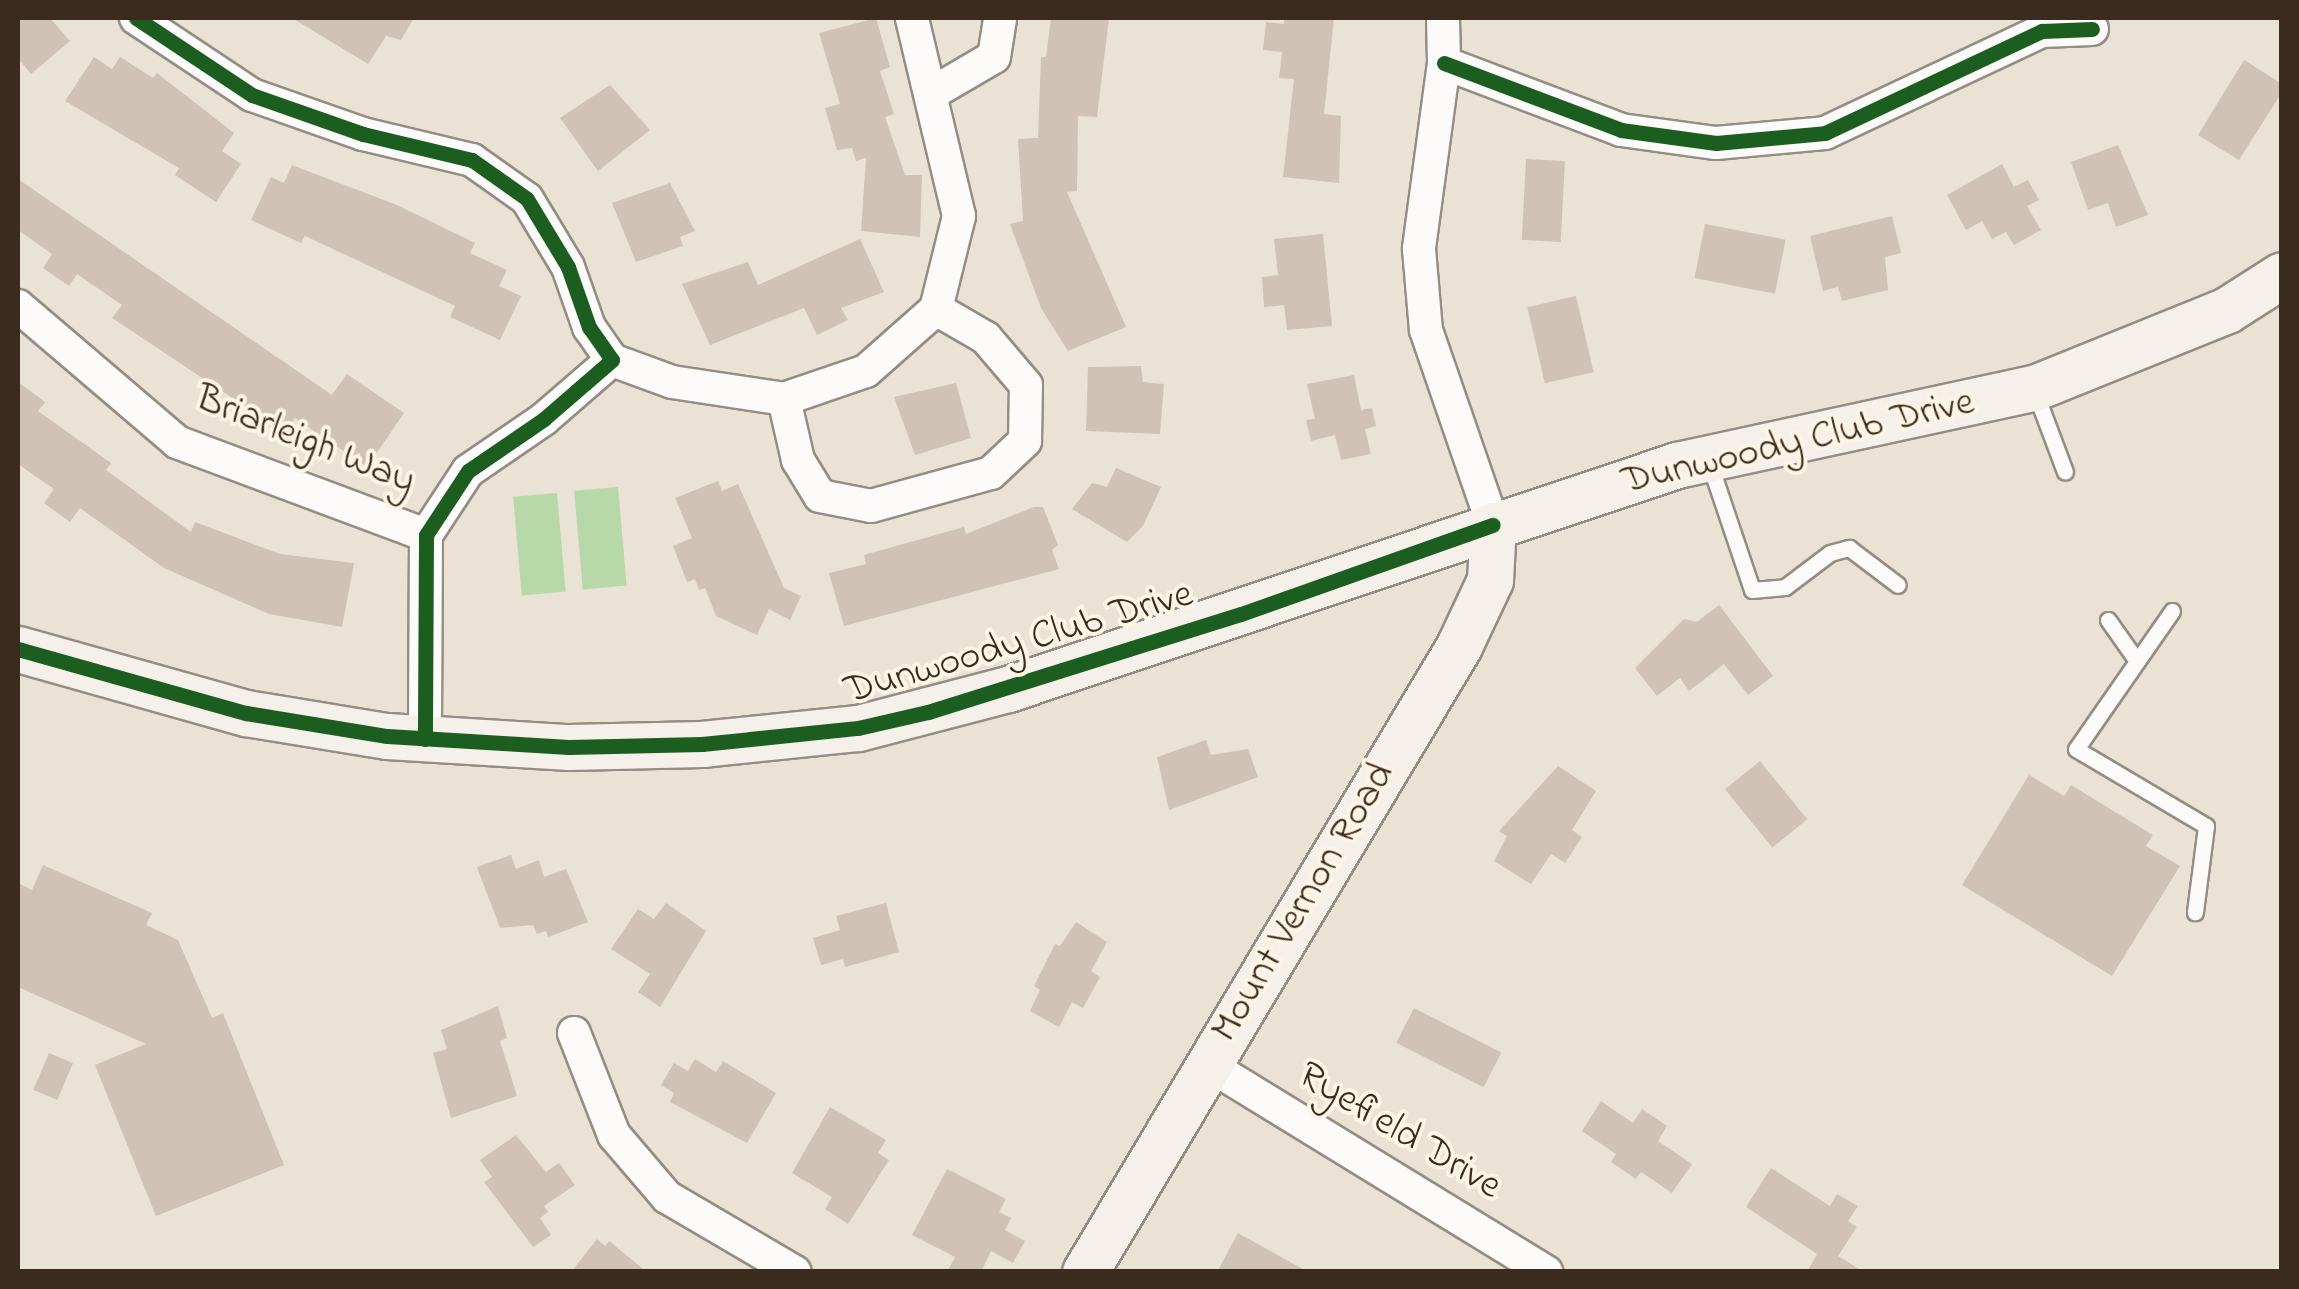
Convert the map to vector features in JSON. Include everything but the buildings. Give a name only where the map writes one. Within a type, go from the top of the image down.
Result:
[{"type":"main road","name":"Dunwoody Club Drive","points":[[18,649],[246,713],[424,739],[569,747],[683,744],[858,728],[1008,689],[1493,524],[1708,458],[2034,388],[2102,366],[2227,310],[2282,275]]},
{"type":"main road","name":"Mount Vernon Road","points":[[1085,1272],[1458,646],[1490,580],[1493,524]]},
{"type":"street","points":[[136,18],[252,95],[364,134],[472,160],[527,199],[568,267],[588,327],[612,360],[672,382],[784,399],[866,371],[936,309],[959,216],[934,92],[912,18]]},
{"type":"street","points":[[934,92],[994,57],[1000,18]]},
{"type":"street","points":[[1443,18],[1444,64],[1419,249],[1426,330],[1493,524]]},
{"type":"street","points":[[1444,64],[1621,130],[1716,143],[1825,133],[2042,31],[2092,29]]},
{"type":"street","name":"Briarleigh Way","points":[[18,306],[177,442],[426,535]]},
{"type":"street","points":[[784,399],[798,460],[820,496],[871,506],[991,473],[1025,441],[1026,385],[986,338],[936,309]]},
{"type":"street","points":[[424,739],[426,535],[468,471],[544,419],[612,360]]},
{"type":"street","points":[[574,1034],[614,1135],[667,1197],[796,1272]]},
{"type":"street","name":"Ryefield Drive","points":[[1207,1064],[1546,1272]]},
{"type":"lane","points":[[2034,388],[2065,472]]},
{"type":"lane","points":[[1708,458],[1752,590],[1785,587],[1830,553],[1848,548],[1898,586]]},
{"type":"lane","points":[[2172,611],[2076,748],[2206,826],[2195,912]]},
{"type":"lane","points":[[2108,620],[2138,661]]},
{"type":"green space","points":[[618,487],[627,586],[583,589],[574,491]]},
{"type":"green space","points":[[557,493],[566,592],[522,595],[513,497]]},
{"type":"cycle path","points":[[136,18],[252,95],[363,134],[472,160],[527,199],[568,267],[589,327],[612,360],[544,419],[468,471],[426,535],[425,739]]},
{"type":"cycle path","points":[[1444,63],[1621,130],[1716,143],[1825,133],[2042,31],[2092,29]]},
{"type":"cycle path","points":[[18,649],[246,713],[387,736],[569,747],[702,744],[858,728],[928,712],[1241,614],[1493,525]]}]
